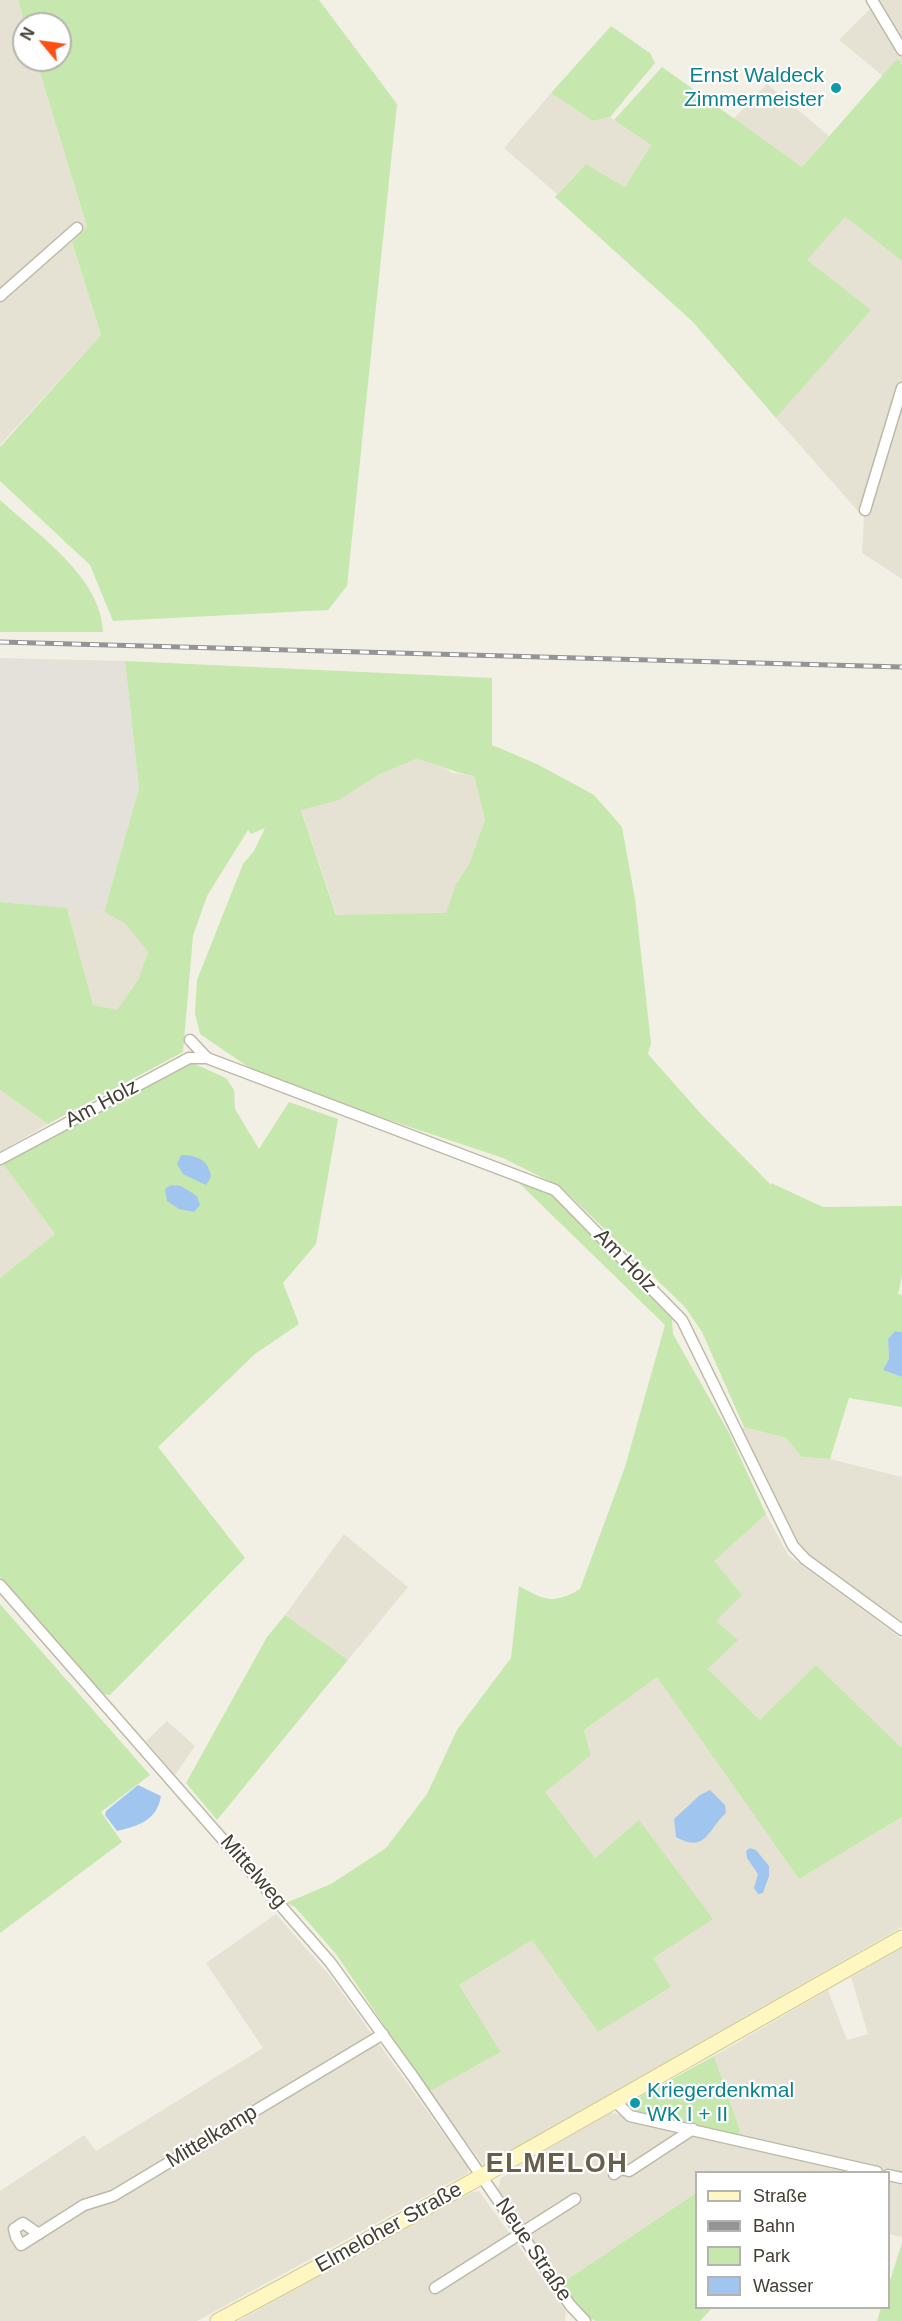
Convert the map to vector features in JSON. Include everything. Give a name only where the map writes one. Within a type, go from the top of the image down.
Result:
[{"type":"street","points":[[872,0],[902,50]]},
{"type":"street","points":[[0,296],[77,228]]},
{"type":"street","points":[[865,510],[902,388]]},
{"type":"street","name":"Am Holz","points":[[190,1041],[207,1058]]},
{"type":"street","name":"Am Holz","points":[[0,1159],[189,1058],[207,1058],[555,1190],[682,1320],[793,1546],[805,1559],[902,1630]]},
{"type":"street","name":"Mittelweg","points":[[0,1585],[266,1886],[330,1962],[483,2177]]},
{"type":"street","name":"Elmeloher Straße","points":[[218,2321],[483,2177],[902,1938]]},
{"type":"street","name":"Mittelkamp","points":[[39,2234],[84,2205],[113,2196],[383,2034]]},
{"type":"street","points":[[615,2101],[630,2116],[873,2171]]},
{"type":"street","points":[[614,2174],[621,2169],[629,2171],[693,2129]]},
{"type":"street","name":"Neue Straße","points":[[483,2177],[582,2320]]},
{"type":"street","points":[[435,2288],[575,2199]]},
{"type":"shaded area","points":[[0,0],[18,0],[22,12],[12,12],[12,72],[40,72],[87,228],[72,242],[101,335],[0,445]]},
{"type":"shaded area","points":[[871,0],[902,0],[902,65],[898,58],[883,76],[839,40],[874,5]]},
{"type":"shaded area","points":[[767,84],[829,136],[802,167],[733,119]]},
{"type":"shaded area","points":[[551,93],[593,121],[610,117],[651,145],[625,187],[586,164],[557,194],[504,148]]},
{"type":"shaded area","points":[[845,217],[902,261],[902,579],[862,553],[864,518],[776,418],[870,310],[806,260]]},
{"type":"shaded area","points":[[0,658],[125,661],[139,788],[104,912],[0,902]]},
{"type":"shaded area","points":[[416,759],[434,763],[453,773],[474,776],[485,820],[469,864],[456,884],[446,914],[337,916],[301,809],[339,800],[380,774]]},
{"type":"shaded area","points":[[67,908],[104,912],[125,922],[148,952],[138,980],[117,1011],[93,1005]]},
{"type":"shaded area","points":[[0,1090],[48,1124],[0,1152]]},
{"type":"shaded area","points":[[0,1158],[55,1234],[0,1278]]},
{"type":"shaded area","points":[[744,1427],[786,1438],[802,1457],[830,1459],[902,1477],[902,1624],[810,1559],[795,1544],[738,1428]]},
{"type":"shaded area","points":[[766,1514],[788,1555],[902,1639],[902,1748],[817,1666],[760,1720],[708,1669],[737,1640],[716,1621],[713,1561]]},
{"type":"shaded area","points":[[344,1534],[408,1587],[348,1660],[285,1615]]},
{"type":"shaded area","points":[[657,1676],[799,1879],[902,1817],[902,1927],[484,2166],[429,2092],[501,2052],[459,1985],[532,1939],[598,2032],[671,1987],[652,1958],[639,1821],[595,1858],[544,1792],[591,1755],[584,1730]]},
{"type":"shaded area","points":[[167,1721],[195,1746],[175,1775],[146,1741]]},
{"type":"shaded area","points":[[276,1914],[331,1977],[469,2169],[468,2173],[197,2321],[0,2321],[0,2191],[84,2135],[96,2151],[263,2048],[206,1963]]},
{"type":"shaded area","points":[[902,1948],[902,2173],[739,2135],[740,2130],[714,2056],[828,1990],[847,2040],[868,2034],[851,1977]]},
{"type":"shaded area","points":[[608,2112],[852,2171],[695,2171],[695,2194],[562,2283],[498,2189],[501,2178]]},
{"type":"shaded area","points":[[890,2180],[902,2184],[902,2237],[890,2234]]},
{"type":"shaded area","points":[[479,2191],[566,2312],[565,2321],[238,2321],[472,2192]]},
{"type":"green space","points":[[18,0],[319,0],[397,104],[347,586],[328,610],[113,621],[90,565],[0,481],[0,447],[101,335],[72,242],[87,227],[40,72],[72,72],[72,12],[22,12]]},
{"type":"green space","points":[[611,26],[650,53],[655,63],[610,117],[593,121],[551,93]]},
{"type":"green space","points":[[898,58],[902,65],[902,261],[845,217],[807,260],[871,310],[776,418],[693,322],[555,197],[586,164],[625,187],[651,145],[614,120],[662,67],[802,167]]},
{"type":"green space","points":[[0,500],[49,542],[80,575],[92,593],[100,612],[103,632],[0,632]]},
{"type":"green space","points":[[125,661],[492,678],[492,745],[537,764],[594,795],[622,827],[635,899],[651,1043],[648,1054],[702,1115],[771,1185],[771,1183],[823,1207],[902,1206],[902,1276],[898,1294],[902,1295],[902,1332],[895,1331],[888,1339],[889,1359],[883,1370],[902,1377],[902,1407],[849,1398],[830,1459],[802,1457],[786,1438],[744,1427],[702,1332],[685,1307],[561,1187],[503,1158],[266,1079],[200,1034],[195,1014],[197,980],[243,864],[254,851],[265,828],[251,834],[248,830],[207,896],[193,936],[183,1052],[48,1124],[0,1090],[0,902],[67,908],[93,1005],[117,1010],[138,980],[148,952],[125,923],[104,912],[139,788]],"holes":[[[416,759],[474,776],[485,820],[469,864],[456,884],[446,913],[336,915],[301,810],[339,800],[380,774]]]},
{"type":"green space","points":[[188,1061],[226,1078],[234,1090],[235,1109],[259,1149],[289,1102],[338,1119],[316,1244],[283,1283],[299,1324],[255,1354],[158,1447],[245,1558],[110,1695],[102,1694],[0,1577],[0,1278],[55,1234],[2,1162]]},
{"type":"green space","points":[[518,1182],[552,1194],[672,1319],[673,1334],[729,1433],[766,1514],[714,1561],[742,1595],[716,1621],[738,1640],[708,1669],[760,1720],[816,1665],[902,1748],[902,1817],[799,1879],[657,1677],[584,1730],[591,1755],[545,1792],[595,1858],[639,1820],[713,1919],[653,1958],[671,1987],[598,2032],[532,1940],[459,1985],[501,2052],[429,2092],[336,1954],[295,1907],[286,1903],[331,1884],[386,1848],[427,1794],[457,1730],[511,1658],[519,1586],[535,1595],[549,1599],[563,1597],[580,1589],[625,1467],[665,1325]]},
{"type":"green space","points":[[0,1604],[150,1775],[101,1812],[122,1842],[0,1933]]},
{"type":"green space","points":[[285,1615],[348,1660],[217,1820],[186,1783],[267,1637]]},
{"type":"green space","points":[[714,2056],[740,2130],[739,2135],[635,2111],[632,2101]]},
{"type":"green space","points":[[695,2194],[695,2309],[711,2309],[700,2321],[595,2321],[583,2312],[562,2283]]},
{"type":"green space","points":[[902,2243],[902,2321],[877,2321],[881,2309],[890,2309],[890,2281]]},
{"type":"water","points":[[181,1155],[197,1157],[208,1166],[211,1177],[206,1185],[183,1174],[177,1164]]},
{"type":"water","points":[[171,1185],[181,1186],[197,1196],[200,1205],[194,1212],[179,1209],[167,1201],[165,1189]]},
{"type":"water","points":[[895,1331],[902,1332],[902,1377],[883,1370],[889,1359],[888,1339]]},
{"type":"water","points":[[138,1785],[161,1796],[156,1811],[146,1821],[117,1831],[105,1815],[106,1811]]},
{"type":"water","points":[[710,1790],[725,1805],[726,1813],[700,1841],[686,1842],[676,1837],[674,1819],[700,1795]]},
{"type":"water","points":[[750,1848],[756,1850],[769,1866],[769,1876],[763,1893],[758,1894],[754,1888],[758,1874],[747,1858],[746,1851]]},
{"type":"railway","points":[[0,642],[902,667]]},
{"type":"place","name":"Ernst Waldeck Zimmermeister","points":[[836,88]]},
{"type":"place","name":"Kriegerdenkmal WK I + II","points":[[635,2103]]},
{"type":"district","name":"ELMELOH","points":[[557,2165]]}]
